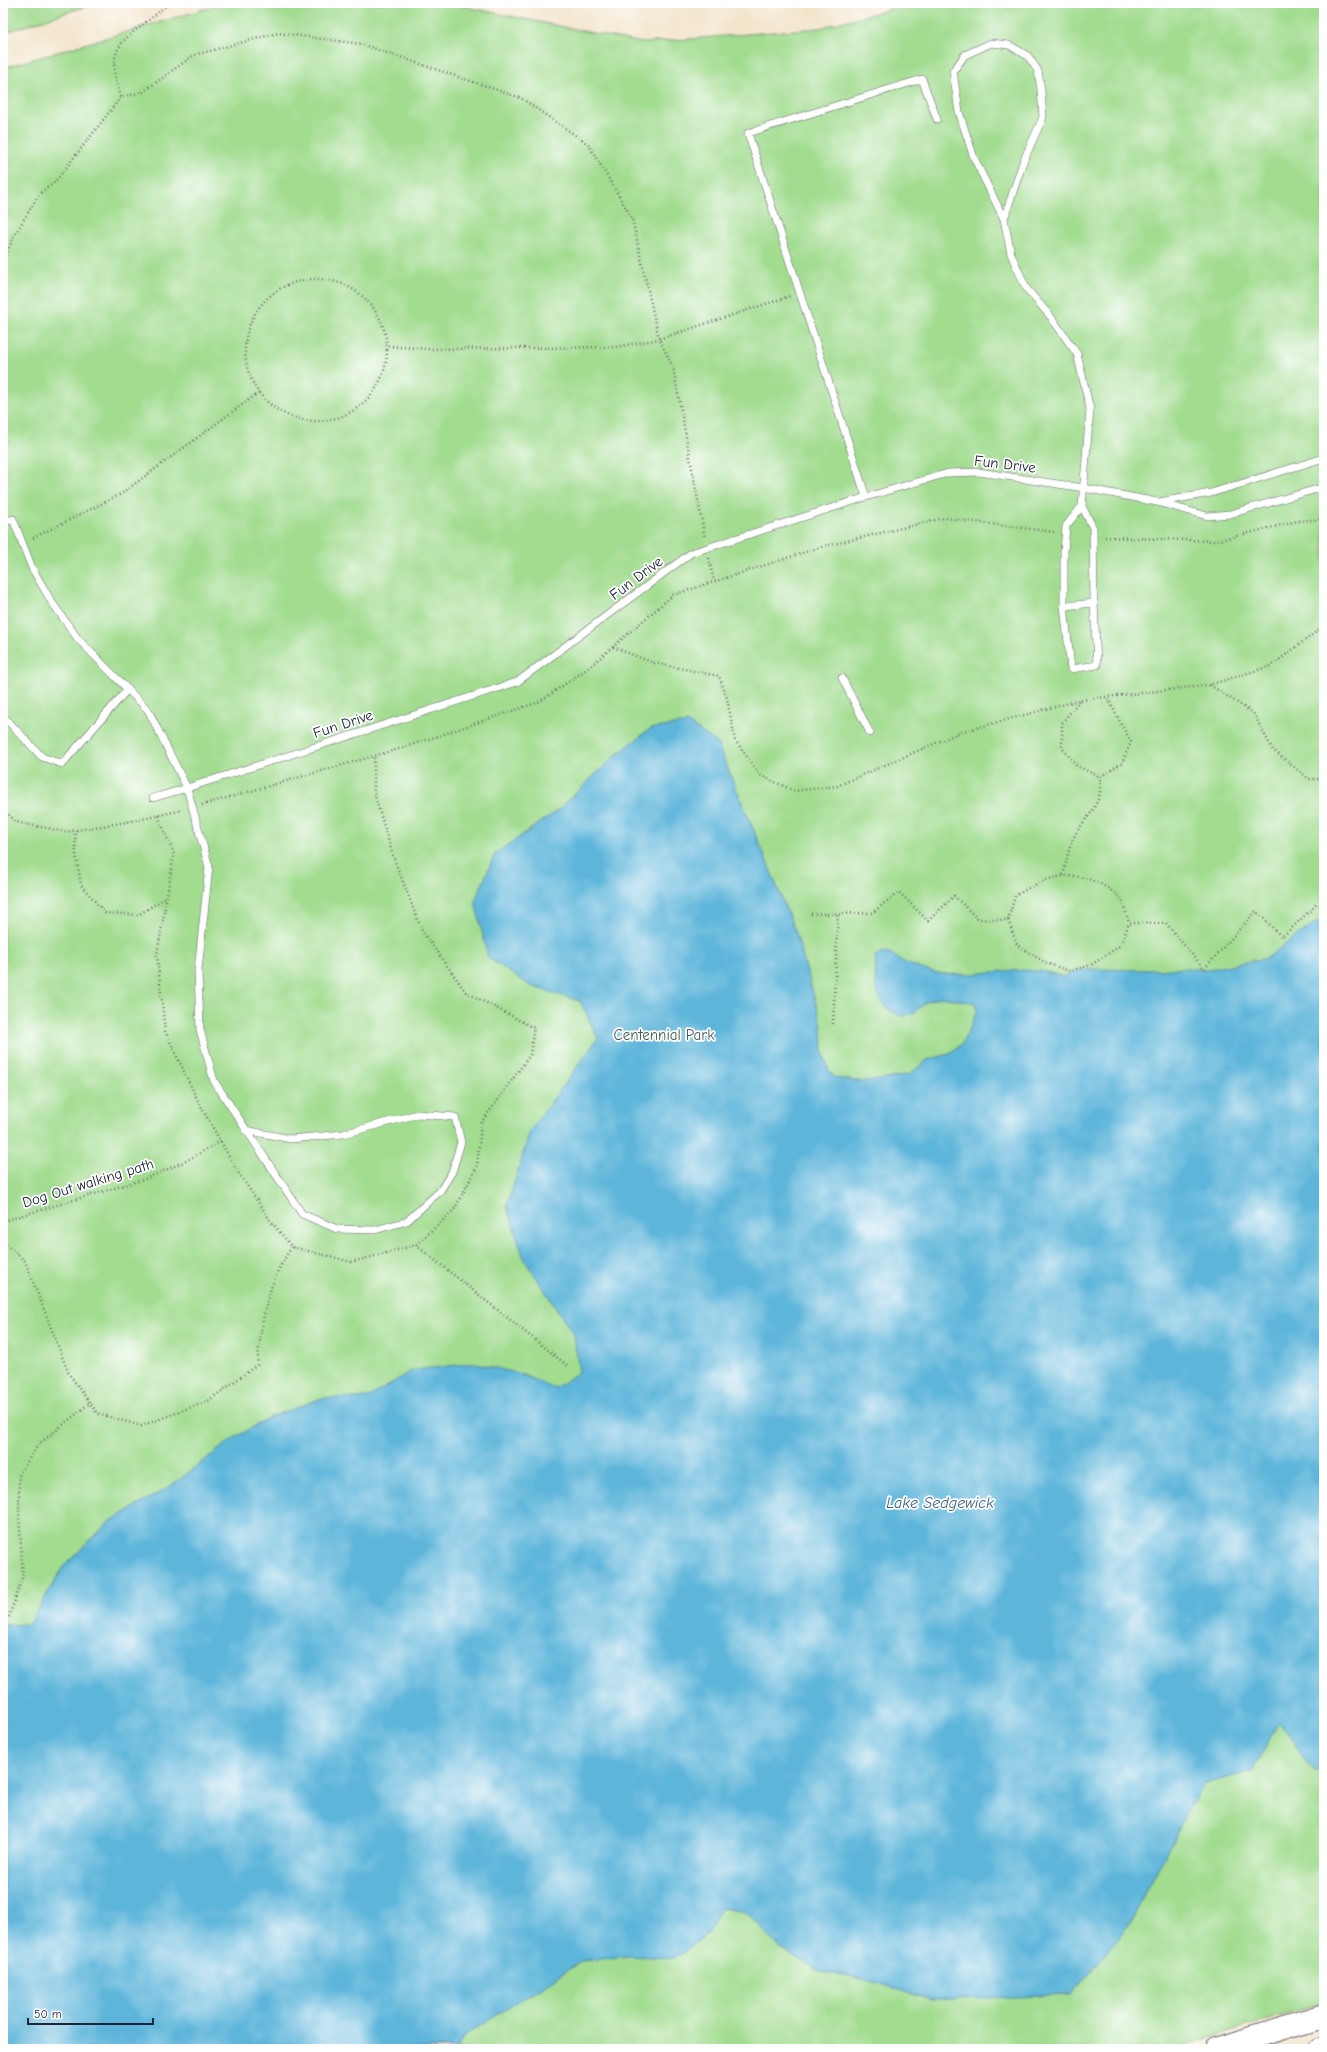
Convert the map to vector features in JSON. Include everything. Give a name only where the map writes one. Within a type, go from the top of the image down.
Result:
[{"type":"main road","points":[[1215,2049],[1324,2016]]},
{"type":"main road","points":[[1320,2049],[1324,2048]]},
{"type":"lane","points":[[1004,219],[1023,162],[1043,118],[1042,90],[1038,71],[1028,56],[1009,45],[991,43],[965,55],[953,71],[959,112],[974,158],[1004,219],[1011,254],[1026,288],[1051,317],[1077,354],[1090,409],[1082,506],[1066,526],[1063,586],[1071,669],[1097,665],[1093,528],[1082,506]]},
{"type":"lane","points":[[866,497],[748,133],[922,79],[937,119]]},
{"type":"lane","name":"Fun Drive","points":[[1157,502],[1211,493],[1324,458]]},
{"type":"lane","name":"Fun Drive","points":[[153,798],[517,682],[691,554],[866,497],[948,473],[979,472],[1084,488],[1157,502],[1208,516],[1230,514],[1324,487]]},
{"type":"lane","points":[[3,523],[13,519],[32,568],[51,601],[78,639],[148,710],[187,788],[209,867],[198,970],[200,1030],[214,1081],[245,1130],[302,1214],[337,1229],[375,1230],[407,1221],[440,1191],[452,1172],[461,1142],[455,1117],[418,1114],[343,1134],[291,1139],[245,1130]]},
{"type":"lane","points":[[1064,606],[1094,603]]},
{"type":"lane","points":[[842,678],[870,733]]},
{"type":"lane","points":[[3,716],[42,757],[62,764],[128,689]]},
{"type":"path","points":[[121,97],[115,79],[114,63],[119,48],[127,36],[160,12],[168,3]]},
{"type":"path","points":[[3,263],[14,236],[40,194],[55,182],[121,97],[143,92],[194,55],[278,33],[361,44],[521,98],[588,144],[632,218],[659,339],[673,367],[714,581]]},
{"type":"path","points":[[325,279],[352,288],[375,308],[388,346],[384,374],[360,407],[337,419],[305,422],[275,410],[258,393],[246,368],[248,328],[266,298],[292,282],[325,279]]},
{"type":"path","points":[[388,346],[429,349],[616,346],[659,339],[800,292]]},
{"type":"path","points":[[22,543],[121,494],[258,393]]},
{"type":"path","points":[[3,428],[5,440],[3,450]]},
{"type":"path","points":[[3,809],[16,822],[66,832],[158,816],[192,808],[374,756],[539,702],[587,669],[673,595],[821,547],[944,518],[1066,533]]},
{"type":"path","points":[[1093,536],[1216,540],[1298,521],[1324,519]]},
{"type":"path","points":[[613,647],[654,663],[719,676],[727,698],[735,740],[760,775],[794,791],[837,786],[961,732],[1080,700],[1209,685],[1271,666],[1324,626]]},
{"type":"path","points":[[1209,685],[1253,713],[1272,750],[1309,778],[1324,778]]},
{"type":"path","points":[[1100,777],[1122,763],[1131,742],[1107,697]]},
{"type":"path","points":[[1080,700],[1062,723],[1062,748],[1076,766],[1100,777]]},
{"type":"path","points":[[158,816],[174,854],[156,955],[165,1031],[198,1101],[221,1141],[270,1220],[292,1247],[352,1262],[416,1245],[454,1210],[477,1167],[481,1123],[530,1055],[534,1028],[466,992],[422,931],[393,856],[374,793],[374,756]]},
{"type":"path","points":[[1063,875],[1072,841],[1094,808],[1102,790],[1100,777]]},
{"type":"path","points":[[75,830],[76,855],[81,885],[105,913],[138,915],[166,897]]},
{"type":"path","points":[[1063,875],[1097,882],[1122,899],[1129,922],[1121,945],[1091,965],[1069,971],[1046,963],[1017,946],[1008,920],[1016,896],[1038,882],[1063,875]]},
{"type":"path","points":[[811,914],[872,913],[899,892],[928,921],[954,896],[978,920],[1008,920]]},
{"type":"path","points":[[1129,922],[1166,923],[1204,969],[1256,911],[1282,936],[1316,905],[1324,905]]},
{"type":"path","points":[[833,1024],[838,913]]},
{"type":"path","name":"Dog Out walking path","points":[[3,1221],[145,1179],[186,1161],[221,1141]]},
{"type":"path","points":[[3,1242],[25,1261],[69,1374],[97,1413],[141,1426],[208,1401],[257,1365],[262,1317],[279,1266],[292,1247]]},
{"type":"path","points":[[416,1245],[568,1366]]},
{"type":"path","points":[[9,1617],[23,1576],[19,1516],[19,1474],[39,1444],[90,1403]]},
{"type":"green space","points":[[3,3],[96,3],[3,33]]},
{"type":"green space","name":"Centennial Park","points":[[225,3],[447,3],[642,43],[819,28],[913,3],[1324,3],[1324,2002],[1172,2049],[3,2049],[3,68]]},
{"type":"water","name":"Lake Sedgewick","points":[[688,723],[717,743],[763,852],[797,936],[822,1025],[823,1053],[829,1071],[835,1078],[864,1082],[910,1074],[927,1060],[949,1054],[962,1044],[977,1011],[976,1003],[940,997],[926,1002],[915,1012],[903,1017],[893,1012],[885,1006],[881,1000],[876,985],[875,956],[885,952],[918,967],[946,974],[976,974],[1020,970],[1049,973],[1064,977],[1078,971],[1094,969],[1156,970],[1188,968],[1204,970],[1267,958],[1312,925],[1324,919],[1324,1773],[1313,1770],[1280,1722],[1252,1771],[1202,1785],[1126,1929],[1071,1995],[931,2000],[878,1983],[819,1971],[779,1947],[746,1912],[721,1908],[708,1933],[676,1958],[627,1956],[582,1961],[464,2036],[457,2049],[3,2049],[3,1625],[29,1624],[63,1567],[109,1522],[171,1486],[234,1438],[270,1417],[322,1398],[367,1398],[413,1370],[476,1363],[520,1374],[555,1388],[579,1372],[574,1335],[524,1259],[507,1206],[530,1131],[598,1038],[580,1001],[531,986],[488,958],[475,901],[495,854],[557,811],[615,756],[650,729]]}]
